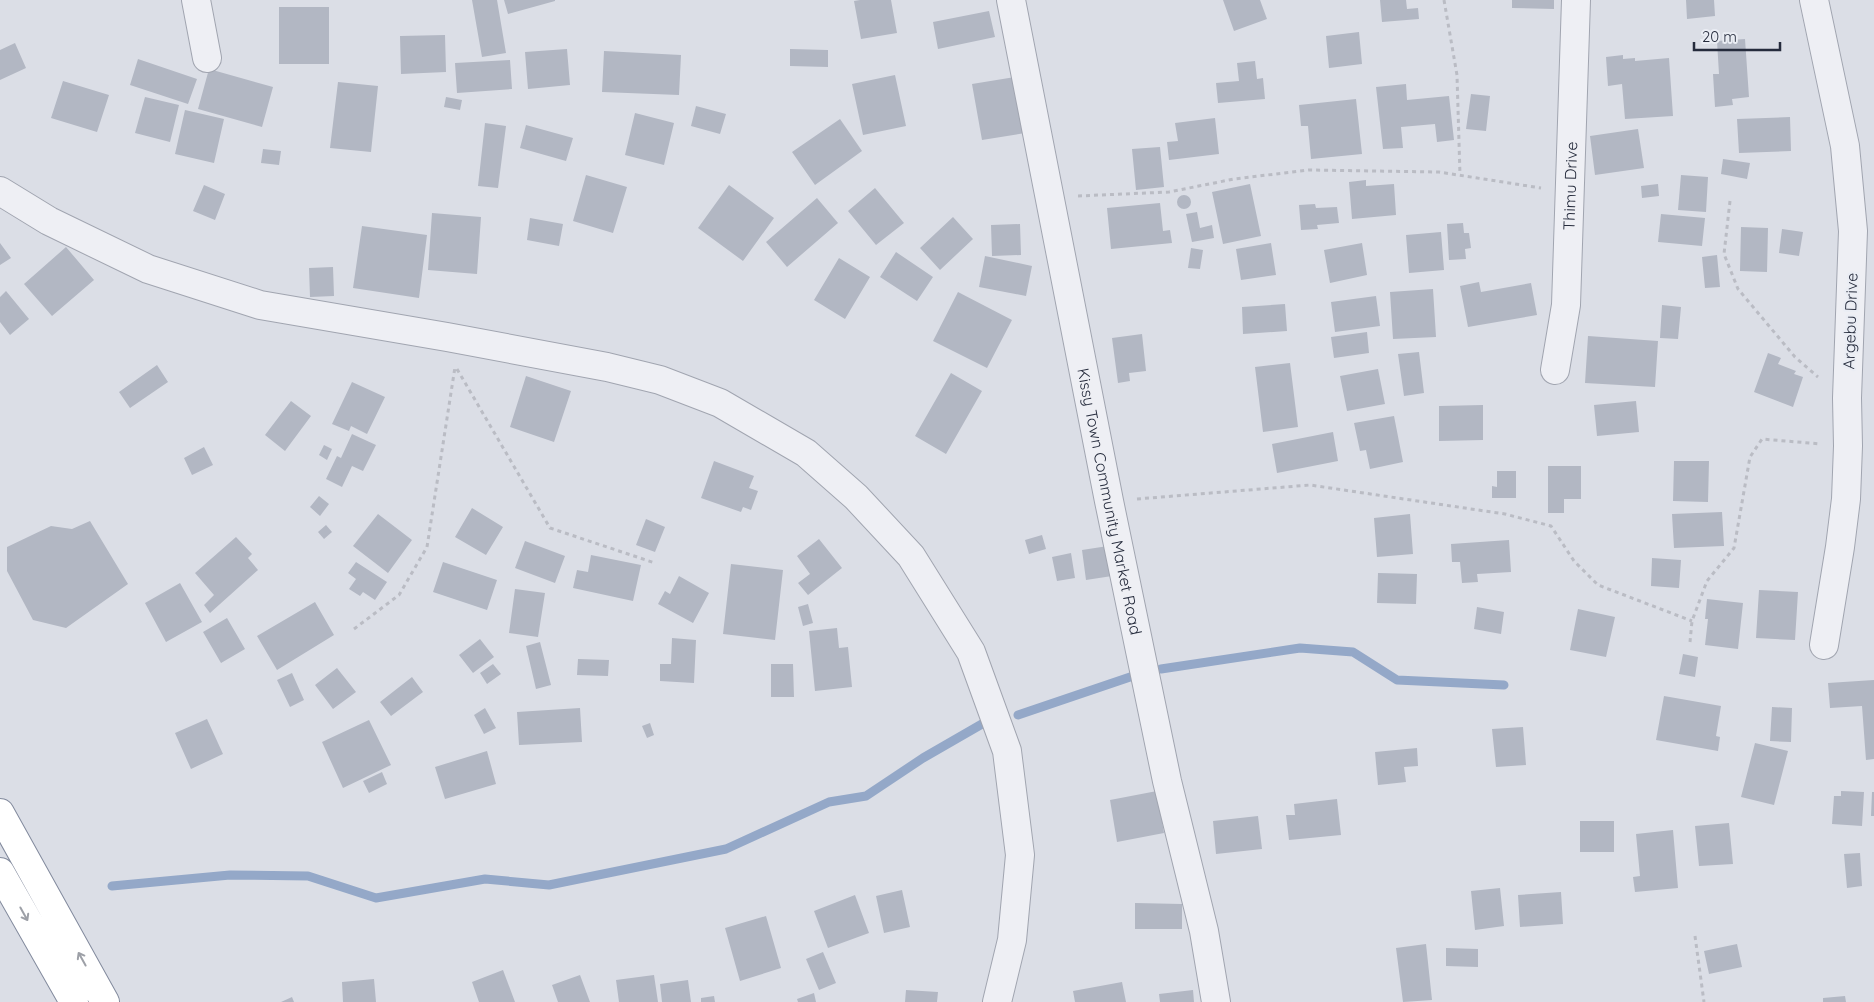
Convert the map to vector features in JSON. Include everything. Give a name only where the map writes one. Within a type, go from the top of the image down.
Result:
[{"type":"highway","points":[[0,813],[105,1002]]},
{"type":"highway","points":[[0,872],[74,1002]]},
{"type":"street","points":[[196,0],[207,58]]},
{"type":"street","name":"Kissy Town Community Market Road","points":[[1011,0],[1109,501],[1167,781],[1204,931],[1216,1002]]},
{"type":"street","name":"Thimu Drive","points":[[1555,370],[1566,305],[1576,0]]},
{"type":"street","name":"Argebu Drive","points":[[1814,0],[1845,146],[1853,231],[1847,398],[1846,499],[1824,645]]},
{"type":"street","points":[[0,191],[49,221],[148,268],[250,302],[448,337],[660,380],[720,403],[806,453],[856,497],[911,556],[971,652],[1007,751],[1020,856],[1012,940],[997,1002]]},
{"type":"path","points":[[1444,0],[1457,75],[1460,175]]},
{"type":"path","points":[[1050,198],[1169,192],[1234,179],[1309,170],[1439,172],[1569,193]]},
{"type":"path","points":[[1730,201],[1724,254],[1738,289],[1795,356],[1827,384],[1847,398]]},
{"type":"path","points":[[448,337],[455,367],[550,528],[654,563]]},
{"type":"path","points":[[354,629],[399,595],[427,547],[455,367]]},
{"type":"path","points":[[1690,642],[1692,621],[1707,581],[1734,548],[1750,457],[1762,440],[1848,446]]},
{"type":"path","points":[[1109,501],[1310,485],[1505,514],[1551,526],[1574,561],[1598,585],[1692,621]]},
{"type":"path","points":[[1695,936],[1704,1002]]},
{"type":"building","points":[[472,0],[497,0],[506,53],[482,57]]},
{"type":"building","points":[[504,0],[555,0],[555,1],[508,14]]},
{"type":"building","points":[[891,0],[897,33],[861,39],[854,1]]},
{"type":"building","points":[[1223,0],[1260,0],[1267,19],[1234,31]]},
{"type":"building","points":[[1380,0],[1406,0],[1407,9],[1418,8],[1419,19],[1382,22]]},
{"type":"building","points":[[1512,0],[1554,0],[1554,9],[1512,8]]},
{"type":"building","points":[[1686,0],[1714,0],[1715,16],[1687,19]]},
{"type":"building","points":[[279,7],[329,7],[329,64],[279,64]]},
{"type":"building","points":[[989,11],[995,37],[938,49],[933,22]]},
{"type":"building","points":[[1359,32],[1362,64],[1329,68],[1326,36]]},
{"type":"building","points":[[445,35],[446,72],[401,74],[400,36]]},
{"type":"building","points":[[1745,39],[1749,97],[1732,99],[1733,105],[1715,107],[1713,74],[1719,74],[1717,41]]},
{"type":"building","points":[[15,43],[26,68],[0,80],[0,50]]},
{"type":"building","points":[[567,49],[570,85],[528,89],[525,52]]},
{"type":"building","points":[[790,49],[828,50],[828,67],[790,66]]},
{"type":"building","points":[[604,51],[681,55],[679,95],[602,92]]},
{"type":"building","points":[[1623,55],[1623,59],[1635,58],[1635,61],[1669,58],[1673,116],[1625,119],[1622,84],[1608,86],[1606,57]]},
{"type":"building","points":[[138,59],[197,79],[188,104],[130,85]]},
{"type":"building","points":[[510,60],[512,89],[457,93],[455,63]]},
{"type":"building","points":[[1255,61],[1257,79],[1263,78],[1265,99],[1218,103],[1216,83],[1239,81],[1237,63]]},
{"type":"building","points":[[209,69],[273,87],[262,127],[198,109]]},
{"type":"building","points":[[895,75],[906,126],[863,135],[852,84]]},
{"type":"building","points":[[1015,77],[1025,133],[982,140],[972,84]]},
{"type":"building","points":[[63,81],[109,95],[97,132],[51,118]]},
{"type":"building","points":[[338,82],[378,86],[371,152],[330,148]]},
{"type":"building","points":[[1406,84],[1407,100],[1449,96],[1454,140],[1437,142],[1435,124],[1401,127],[1403,148],[1383,149],[1376,87]]},
{"type":"building","points":[[1471,94],[1490,96],[1486,131],[1466,129]]},
{"type":"building","points":[[145,97],[179,105],[170,142],[135,133]]},
{"type":"building","points":[[446,97],[462,100],[460,110],[444,107]]},
{"type":"building","points":[[1356,99],[1362,154],[1311,159],[1308,126],[1301,126],[1299,105]]},
{"type":"building","points":[[696,106],[726,114],[720,134],[691,126]]},
{"type":"building","points":[[185,110],[224,119],[214,163],[175,154]]},
{"type":"building","points":[[635,113],[674,123],[664,165],[625,155]]},
{"type":"building","points":[[1790,117],[1791,151],[1739,153],[1737,119]]},
{"type":"building","points":[[1215,118],[1219,154],[1169,160],[1167,142],[1178,141],[1175,123]]},
{"type":"building","points":[[840,119],[862,151],[815,185],[792,152]]},
{"type":"building","points":[[485,123],[506,126],[498,188],[478,186]]},
{"type":"building","points":[[526,125],[573,138],[566,161],[520,148]]},
{"type":"building","points":[[1638,129],[1644,168],[1595,175],[1590,136]]},
{"type":"building","points":[[1160,147],[1164,187],[1136,190],[1132,149]]},
{"type":"building","points":[[263,149],[281,151],[279,165],[261,163]]},
{"type":"building","points":[[1723,159],[1750,163],[1747,179],[1721,174]]},
{"type":"building","points":[[586,175],[627,187],[613,233],[573,221]]},
{"type":"building","points":[[1681,175],[1708,177],[1706,212],[1678,210]]},
{"type":"building","points":[[1366,180],[1366,186],[1394,184],[1396,215],[1352,219],[1349,182]]},
{"type":"building","points":[[1250,184],[1261,236],[1223,244],[1212,192]]},
{"type":"building","points":[[1658,184],[1659,196],[1642,198],[1641,186]]},
{"type":"building","points":[[204,185],[225,194],[215,220],[193,211]]},
{"type":"building","points":[[729,185],[774,218],[743,261],[698,228]]},
{"type":"building","points":[[875,188],[904,223],[876,245],[848,211]]},
{"type":"building","points":[[1181,195],[1187,195],[1191,202],[1187,209],[1181,209],[1177,205],[1177,199]]},
{"type":"building","points":[[817,198],[838,223],[787,267],[766,242]]},
{"type":"building","points":[[1160,203],[1163,231],[1170,230],[1172,243],[1111,249],[1107,208]]},
{"type":"building","points":[[1315,204],[1316,208],[1337,207],[1339,223],[1317,225],[1318,229],[1301,230],[1299,205]]},
{"type":"building","points":[[1197,212],[1200,228],[1212,225],[1214,238],[1192,242],[1186,214]]},
{"type":"building","points":[[432,213],[481,217],[477,274],[428,270]]},
{"type":"building","points":[[1661,214],[1705,218],[1702,246],[1658,242]]},
{"type":"building","points":[[953,217],[973,239],[940,270],[920,248]]},
{"type":"building","points":[[530,218],[563,224],[559,246],[527,240]]},
{"type":"building","points":[[1463,223],[1464,233],[1469,233],[1471,248],[1465,249],[1466,259],[1449,260],[1447,224]]},
{"type":"building","points":[[1020,224],[1021,255],[992,256],[991,225]]},
{"type":"building","points":[[362,226],[427,235],[419,298],[353,288]]},
{"type":"building","points":[[1741,227],[1768,228],[1767,272],[1740,271]]},
{"type":"building","points":[[1782,229],[1803,232],[1799,256],[1779,253]]},
{"type":"building","points":[[1441,232],[1444,270],[1409,273],[1406,235]]},
{"type":"building","points":[[0,243],[11,258],[0,265]]},
{"type":"building","points":[[1271,243],[1276,275],[1241,280],[1236,249]]},
{"type":"building","points":[[1362,243],[1367,275],[1330,283],[1324,250]]},
{"type":"building","points":[[66,247],[94,280],[52,316],[24,284]]},
{"type":"building","points":[[1191,248],[1203,250],[1200,269],[1188,268]]},
{"type":"building","points":[[896,252],[933,277],[917,301],[880,277]]},
{"type":"building","points":[[1717,255],[1720,287],[1705,288],[1702,257]]},
{"type":"building","points":[[985,256],[1032,266],[1026,296],[979,287]]},
{"type":"building","points":[[839,258],[870,277],[845,319],[814,300]]},
{"type":"building","points":[[333,267],[334,296],[310,297],[309,268]]},
{"type":"building","points":[[1479,282],[1481,292],[1531,283],[1537,315],[1468,327],[1460,286]]},
{"type":"building","points":[[1433,289],[1436,337],[1393,339],[1390,292]]},
{"type":"building","points":[[6,291],[29,319],[10,335],[0,322],[0,297]]},
{"type":"building","points":[[958,292],[1012,320],[987,368],[933,341]]},
{"type":"building","points":[[1376,296],[1380,326],[1335,332],[1331,302]]},
{"type":"building","points":[[1285,304],[1287,331],[1243,334],[1242,307]]},
{"type":"building","points":[[1662,305],[1681,307],[1678,339],[1660,338]]},
{"type":"building","points":[[1367,332],[1369,353],[1334,358],[1331,337]]},
{"type":"building","points":[[1142,334],[1146,371],[1129,373],[1130,381],[1118,383],[1112,338]]},
{"type":"building","points":[[1588,336],[1658,341],[1655,387],[1585,383]]},
{"type":"building","points":[[1419,352],[1424,393],[1404,396],[1398,354]]},
{"type":"building","points":[[1768,353],[1781,358],[1778,364],[1796,371],[1794,374],[1803,377],[1793,407],[1754,392]]},
{"type":"building","points":[[1290,363],[1298,427],[1263,432],[1255,367]]},
{"type":"building","points":[[157,365],[168,382],[130,408],[119,392]]},
{"type":"building","points":[[1378,369],[1385,404],[1347,411],[1340,376]]},
{"type":"building","points":[[951,373],[982,391],[946,454],[915,436]]},
{"type":"building","points":[[526,376],[571,391],[554,442],[510,427]]},
{"type":"building","points":[[352,382],[385,397],[367,434],[351,426],[349,431],[332,424]]},
{"type":"building","points":[[291,401],[311,416],[285,451],[265,435]]},
{"type":"building","points":[[1636,401],[1639,432],[1597,436],[1594,405]]},
{"type":"building","points":[[1483,405],[1483,440],[1439,441],[1439,406]]},
{"type":"building","points":[[1394,416],[1403,462],[1370,469],[1366,450],[1360,451],[1354,423]]},
{"type":"building","points":[[1333,432],[1338,461],[1277,473],[1272,444]]},
{"type":"building","points":[[352,434],[376,445],[363,471],[352,466],[342,487],[326,479],[337,456],[341,458]]},
{"type":"building","points":[[324,445],[332,449],[327,460],[319,455]]},
{"type":"building","points":[[204,447],[213,465],[192,475],[184,458]]},
{"type":"building","points":[[714,461],[754,476],[749,488],[758,491],[751,510],[743,507],[741,512],[701,498]]},
{"type":"building","points":[[1674,461],[1709,461],[1708,502],[1673,501]]},
{"type":"building","points":[[1548,466],[1581,466],[1581,499],[1564,499],[1564,513],[1548,513]]},
{"type":"building","points":[[1497,471],[1516,471],[1516,498],[1492,498],[1492,486],[1497,487]]},
{"type":"building","points":[[319,496],[329,504],[320,516],[310,507]]},
{"type":"building","points":[[472,508],[503,527],[486,555],[455,537]]},
{"type":"building","points":[[1722,512],[1724,546],[1674,548],[1672,514]]},
{"type":"building","points":[[378,514],[412,540],[388,573],[353,546]]},
{"type":"building","points":[[1410,514],[1413,554],[1377,557],[1374,518]]},
{"type":"building","points":[[646,519],[665,527],[655,552],[636,545]]},
{"type":"building","points":[[90,521],[128,584],[66,628],[33,620],[7,571],[7,547],[51,526],[72,529]]},
{"type":"building","points":[[326,525],[332,532],[324,539],[318,532]]},
{"type":"building","points":[[1042,535],[1046,549],[1029,554],[1025,540]]},
{"type":"building","points":[[236,537],[252,554],[248,558],[258,570],[210,613],[204,605],[214,595],[195,573]]},
{"type":"building","points":[[819,539],[842,568],[808,595],[798,583],[810,574],[797,556]]},
{"type":"building","points":[[1509,540],[1511,572],[1477,574],[1478,582],[1462,583],[1460,562],[1452,562],[1451,544]]},
{"type":"building","points":[[525,541],[565,556],[555,583],[515,568]]},
{"type":"building","points":[[1108,546],[1112,576],[1086,580],[1082,550]]},
{"type":"building","points":[[1071,553],[1075,578],[1057,581],[1052,557]]},
{"type":"building","points":[[591,555],[641,565],[633,601],[573,588],[577,570],[588,572]]},
{"type":"building","points":[[1652,558],[1681,560],[1679,588],[1651,586]]},
{"type":"building","points":[[356,562],[387,582],[375,600],[363,592],[360,596],[349,589],[356,579],[348,573]]},
{"type":"building","points":[[443,562],[497,580],[487,610],[433,592]]},
{"type":"building","points":[[731,564],[783,570],[775,640],[723,634]]},
{"type":"building","points":[[1378,573],[1417,574],[1416,604],[1377,603]]},
{"type":"building","points":[[679,576],[709,593],[693,623],[658,604],[665,591],[670,594]]},
{"type":"building","points":[[180,583],[202,622],[166,642],[145,603]]},
{"type":"building","points":[[515,589],[545,593],[538,637],[509,633]]},
{"type":"building","points":[[1759,590],[1798,592],[1795,640],[1756,638]]},
{"type":"building","points":[[1707,599],[1743,603],[1738,649],[1705,645],[1708,619],[1705,619]]},
{"type":"building","points":[[315,602],[334,635],[277,670],[257,636]]},
{"type":"building","points":[[808,604],[813,623],[803,626],[798,607]]},
{"type":"building","points":[[1477,607],[1504,612],[1501,634],[1474,629]]},
{"type":"building","points":[[1578,609],[1615,617],[1606,657],[1570,650]]},
{"type":"building","points":[[227,618],[245,649],[221,663],[203,632]]},
{"type":"building","points":[[837,628],[839,648],[848,647],[852,687],[815,691],[809,631]]},
{"type":"building","points":[[672,638],[696,640],[694,683],[660,681],[660,664],[671,664]]},
{"type":"building","points":[[480,639],[494,657],[473,673],[459,655]]},
{"type":"building","points":[[540,642],[551,685],[536,689],[526,646]]},
{"type":"building","points":[[1683,654],[1698,657],[1695,677],[1679,674]]},
{"type":"building","points":[[578,659],[609,660],[608,676],[577,675]]},
{"type":"building","points":[[493,664],[501,674],[487,684],[480,673]]},
{"type":"building","points":[[771,664],[793,664],[794,697],[771,697]]},
{"type":"building","points":[[337,668],[356,692],[333,709],[315,685]]},
{"type":"building","points":[[292,673],[304,700],[290,707],[277,680]]},
{"type":"building","points":[[412,677],[423,692],[391,716],[380,702]]},
{"type":"building","points":[[1874,680],[1874,759],[1866,760],[1862,706],[1830,708],[1828,683]]},
{"type":"building","points":[[1664,696],[1721,706],[1716,736],[1720,737],[1718,751],[1656,740]]},
{"type":"building","points":[[1772,707],[1792,708],[1791,742],[1770,741]]},
{"type":"building","points":[[485,708],[496,728],[484,734],[474,715]]},
{"type":"building","points":[[580,708],[582,742],[519,745],[517,712]]},
{"type":"building","points":[[207,719],[223,754],[191,769],[175,733]]},
{"type":"building","points":[[369,720],[391,765],[343,788],[322,742]]},
{"type":"building","points":[[650,723],[654,735],[647,738],[642,726]]},
{"type":"building","points":[[1523,727],[1526,765],[1496,767],[1492,729]]},
{"type":"building","points":[[1755,743],[1788,751],[1774,805],[1741,797]]},
{"type":"building","points":[[1417,748],[1418,766],[1404,767],[1406,782],[1378,785],[1375,752]]},
{"type":"building","points":[[487,751],[496,784],[445,799],[435,767]]},
{"type":"building","points":[[382,772],[387,784],[369,793],[363,781]]},
{"type":"building","points":[[1157,791],[1164,833],[1117,842],[1110,800]]},
{"type":"building","points":[[1841,791],[1864,792],[1862,826],[1832,824],[1834,796],[1841,796]]},
{"type":"building","points":[[1872,792],[1874,792],[1874,816],[1871,816]]},
{"type":"building","points":[[1337,799],[1341,835],[1289,840],[1286,815],[1295,815],[1294,804]]},
{"type":"building","points":[[1258,816],[1262,849],[1216,854],[1213,821]]},
{"type":"building","points":[[1580,821],[1614,821],[1614,852],[1580,852]]},
{"type":"building","points":[[1729,823],[1733,864],[1699,866],[1695,826]]},
{"type":"building","points":[[1673,830],[1678,888],[1635,892],[1633,877],[1640,876],[1636,834]]},
{"type":"building","points":[[1860,853],[1862,886],[1847,888],[1844,854]]},
{"type":"building","points":[[1500,888],[1504,926],[1475,930],[1471,891]]},
{"type":"building","points":[[902,890],[910,927],[884,933],[876,896]]},
{"type":"building","points":[[1561,892],[1563,924],[1520,927],[1518,895]]},
{"type":"building","points":[[855,895],[869,933],[828,948],[814,911]]},
{"type":"building","points":[[1135,903],[1182,904],[1182,929],[1135,929]]},
{"type":"building","points":[[766,916],[781,968],[740,981],[725,928]]},
{"type":"building","points":[[1426,944],[1432,1000],[1403,1002],[1396,948]]},
{"type":"building","points":[[1737,944],[1742,967],[1709,974],[1704,951]]},
{"type":"building","points":[[1446,948],[1478,949],[1478,967],[1446,966]]},
{"type":"building","points":[[823,952],[836,983],[819,990],[806,959]]},
{"type":"building","points":[[503,970],[515,1002],[479,1002],[472,982]]},
{"type":"building","points":[[580,975],[590,1002],[558,1002],[552,985]]},
{"type":"building","points":[[654,975],[658,1002],[619,1002],[616,980]]},
{"type":"building","points":[[374,979],[376,1002],[343,1002],[342,982]]},
{"type":"building","points":[[688,980],[691,1002],[662,1002],[660,984]]},
{"type":"building","points":[[1122,982],[1126,1002],[1075,1002],[1073,991]]},
{"type":"building","points":[[906,990],[938,992],[937,1002],[905,1002]]},
{"type":"building","points":[[1193,990],[1194,1002],[1160,1002],[1159,994]]},
{"type":"building","points":[[814,993],[816,1002],[798,1002],[797,999]]},
{"type":"building","points":[[714,996],[715,1002],[701,1002],[701,998]]},
{"type":"building","points":[[1845,996],[1846,1002],[1823,1002],[1823,998]]},
{"type":"building","points":[[292,997],[294,1002],[281,1002]]},
{"type":"waterway","points":[[1161,669],[1300,648],[1353,652],[1397,680],[1504,685]]},
{"type":"waterway","points":[[1018,715],[1136,675]]},
{"type":"waterway","points":[[112,886],[230,875],[308,876],[376,898],[485,879],[549,885],[726,849],[829,802],[866,796],[923,758],[982,724]]}]
